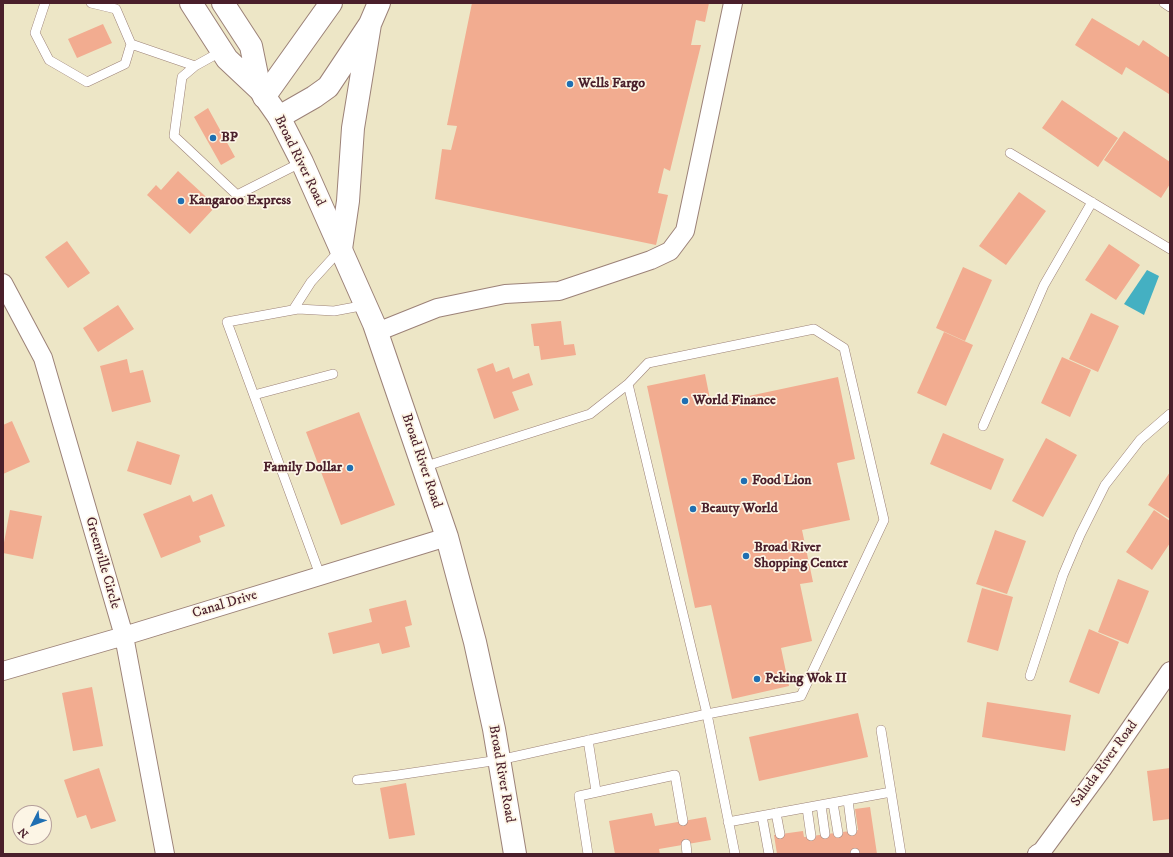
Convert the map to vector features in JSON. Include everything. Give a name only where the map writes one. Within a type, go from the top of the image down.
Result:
[{"type":"main road","name":"Broad River Road","points":[[191,3],[227,59],[262,93],[279,117],[302,162],[377,332],[447,537],[475,642],[494,730],[515,854]]},
{"type":"main road","name":"Broad River Road","points":[[223,3],[251,46],[262,93]]},
{"type":"main road","points":[[262,93],[331,3]]},
{"type":"main road","points":[[279,117],[314,97],[328,87],[370,24],[379,3]]},
{"type":"main road","points":[[341,249],[348,201],[353,128],[370,24]]},
{"type":"street","points":[[377,332],[437,308],[506,294],[559,291],[651,260],[670,251],[685,231],[733,3]]},
{"type":"street","name":"Greenville Circle","points":[[3,283],[43,358],[124,636],[165,854]]},
{"type":"street","name":"Canal Drive","points":[[3,671],[124,636],[447,537]]},
{"type":"street","name":"Saluda River Road","points":[[1037,854],[1042,851],[1168,677]]},
{"type":"lane","points":[[45,3],[36,33],[49,60],[87,82],[125,64],[131,44],[116,9],[91,3]]},
{"type":"lane","points":[[1164,3],[1170,7]]},
{"type":"lane","points":[[131,44],[195,66]]},
{"type":"lane","points":[[222,52],[195,66],[182,77],[174,136],[237,195],[302,162]]},
{"type":"lane","points":[[1010,153],[1170,249]]},
{"type":"lane","points":[[983,426],[1044,285],[1092,202]]},
{"type":"lane","points":[[296,310],[311,282],[341,249]]},
{"type":"lane","points":[[320,575],[227,322],[296,310],[334,310],[366,305]]},
{"type":"lane","points":[[357,780],[398,776],[499,760],[707,714],[801,696],[884,520],[844,348],[814,328],[648,363],[628,384],[590,414],[423,467]]},
{"type":"lane","points":[[254,395],[333,374]]},
{"type":"lane","points":[[628,384],[707,714],[735,854]]},
{"type":"lane","points":[[1030,676],[1063,575],[1080,535],[1105,485],[1140,440],[1170,414]]},
{"type":"lane","points":[[881,730],[901,854]]},
{"type":"lane","points":[[588,740],[596,791]]},
{"type":"lane","points":[[588,854],[579,796],[596,791],[675,775],[683,821]]},
{"type":"lane","points":[[728,822],[891,792]]},
{"type":"lane","points":[[848,800],[852,831]]},
{"type":"lane","points":[[833,803],[838,833]]},
{"type":"lane","points":[[821,805],[825,834]]},
{"type":"lane","points":[[807,808],[811,836]]},
{"type":"lane","points":[[776,814],[780,834]]},
{"type":"lane","points":[[762,816],[769,854]]},
{"type":"lane","points":[[686,844],[687,854]]},
{"type":"water","points":[[1147,270],[1159,276],[1144,315],[1124,304]]},
{"type":"building","points":[[472,3],[709,3],[705,22],[696,20],[691,45],[701,45],[670,171],[664,168],[658,193],[668,195],[656,245],[435,199],[442,149],[451,150],[457,126],[447,125]]},
{"type":"building","points":[[1092,18],[1139,46],[1143,40],[1170,58],[1169,94],[1126,67],[1122,75],[1075,45]]},
{"type":"building","points":[[103,24],[112,43],[77,58],[68,39]]},
{"type":"building","points":[[1062,100],[1118,138],[1098,167],[1042,128]]},
{"type":"building","points":[[208,108],[235,157],[221,165],[194,117]]},
{"type":"building","points":[[1124,131],[1170,162],[1170,184],[1161,198],[1104,160]]},
{"type":"building","points":[[178,171],[216,206],[190,234],[147,195],[156,185],[161,190]]},
{"type":"building","points":[[1019,192],[1046,211],[1006,265],[979,246]]},
{"type":"building","points":[[67,241],[90,273],[68,288],[45,257]]},
{"type":"building","points":[[1109,244],[1140,265],[1116,300],[1085,280]]},
{"type":"building","points":[[963,267],[992,280],[965,341],[936,328]]},
{"type":"building","points":[[118,305],[134,329],[98,352],[83,328]]},
{"type":"building","points":[[1091,313],[1119,326],[1098,372],[1069,359]]},
{"type":"building","points":[[561,321],[564,345],[574,344],[576,355],[541,360],[539,346],[534,346],[531,324]]},
{"type":"building","points":[[944,332],[973,345],[946,406],[917,393]]},
{"type":"building","points":[[1062,357],[1091,370],[1070,417],[1041,403]]},
{"type":"building","points":[[127,359],[130,373],[143,370],[151,402],[112,412],[100,366]]},
{"type":"building","points":[[493,363],[496,372],[509,367],[513,379],[529,373],[533,385],[512,392],[519,410],[494,419],[477,369]]},
{"type":"building","name":"Broad River Shopping Center","points":[[705,374],[711,404],[838,377],[855,459],[837,463],[850,520],[802,530],[813,582],[800,584],[812,641],[781,648],[789,686],[732,699],[711,605],[695,608],[647,386]]},
{"type":"building","name":"Family Dollar","points":[[359,412],[395,505],[341,525],[306,432]]},
{"type":"building","points":[[12,421],[30,462],[3,474],[3,425]]},
{"type":"building","points":[[943,433],[1004,459],[991,490],[930,464]]},
{"type":"building","points":[[1046,438],[1077,455],[1043,517],[1012,501]]},
{"type":"building","points":[[137,441],[180,455],[171,485],[127,471]]},
{"type":"building","points":[[1170,472],[1170,519],[1148,505]]},
{"type":"building","points":[[212,494],[225,526],[199,536],[201,542],[161,558],[143,514],[190,495],[193,502]]},
{"type":"building","points":[[10,510],[42,516],[33,559],[3,553]]},
{"type":"building","points":[[1154,510],[1170,521],[1170,543],[1152,570],[1126,552]]},
{"type":"building","points":[[995,530],[1026,541],[1007,594],[976,584]]},
{"type":"building","points":[[1118,579],[1149,591],[1128,644],[1098,632]]},
{"type":"building","points":[[982,588],[1013,597],[998,651],[967,642]]},
{"type":"building","points":[[406,600],[412,625],[405,627],[410,647],[382,654],[379,643],[333,654],[328,633],[372,622],[369,609]]},
{"type":"building","points":[[1089,629],[1119,642],[1099,694],[1069,682]]},
{"type":"building","points":[[92,687],[103,746],[73,751],[62,693]]},
{"type":"building","points":[[987,702],[1071,715],[1065,751],[982,737]]},
{"type":"building","points":[[858,713],[868,757],[759,781],[749,737]]},
{"type":"building","points":[[99,768],[116,821],[91,829],[86,815],[77,818],[64,780]]},
{"type":"building","points":[[1170,768],[1170,819],[1153,821],[1147,771]]},
{"type":"building","points":[[406,783],[415,835],[389,839],[380,788]]},
{"type":"building","points":[[870,807],[877,854],[777,854],[774,835],[803,831],[804,837],[858,830],[855,809]]},
{"type":"building","points":[[652,813],[655,826],[706,817],[711,840],[659,849],[660,854],[615,854],[609,821]]},
{"type":"place","name":"Wells Fargo","points":[[570,84]]},
{"type":"place","name":"BP","points":[[213,138]]},
{"type":"place","name":"Kangaroo Express","points":[[181,201]]},
{"type":"place","name":"World Finance","points":[[685,401]]},
{"type":"place","name":"Family Dollar","points":[[350,468]]},
{"type":"place","name":"Food Lion","points":[[744,481]]},
{"type":"place","name":"Beauty World","points":[[693,509]]},
{"type":"place","name":"Broad River Shopping Center","points":[[746,556]]},
{"type":"place","name":"Peking Wok II","points":[[757,679]]}]
